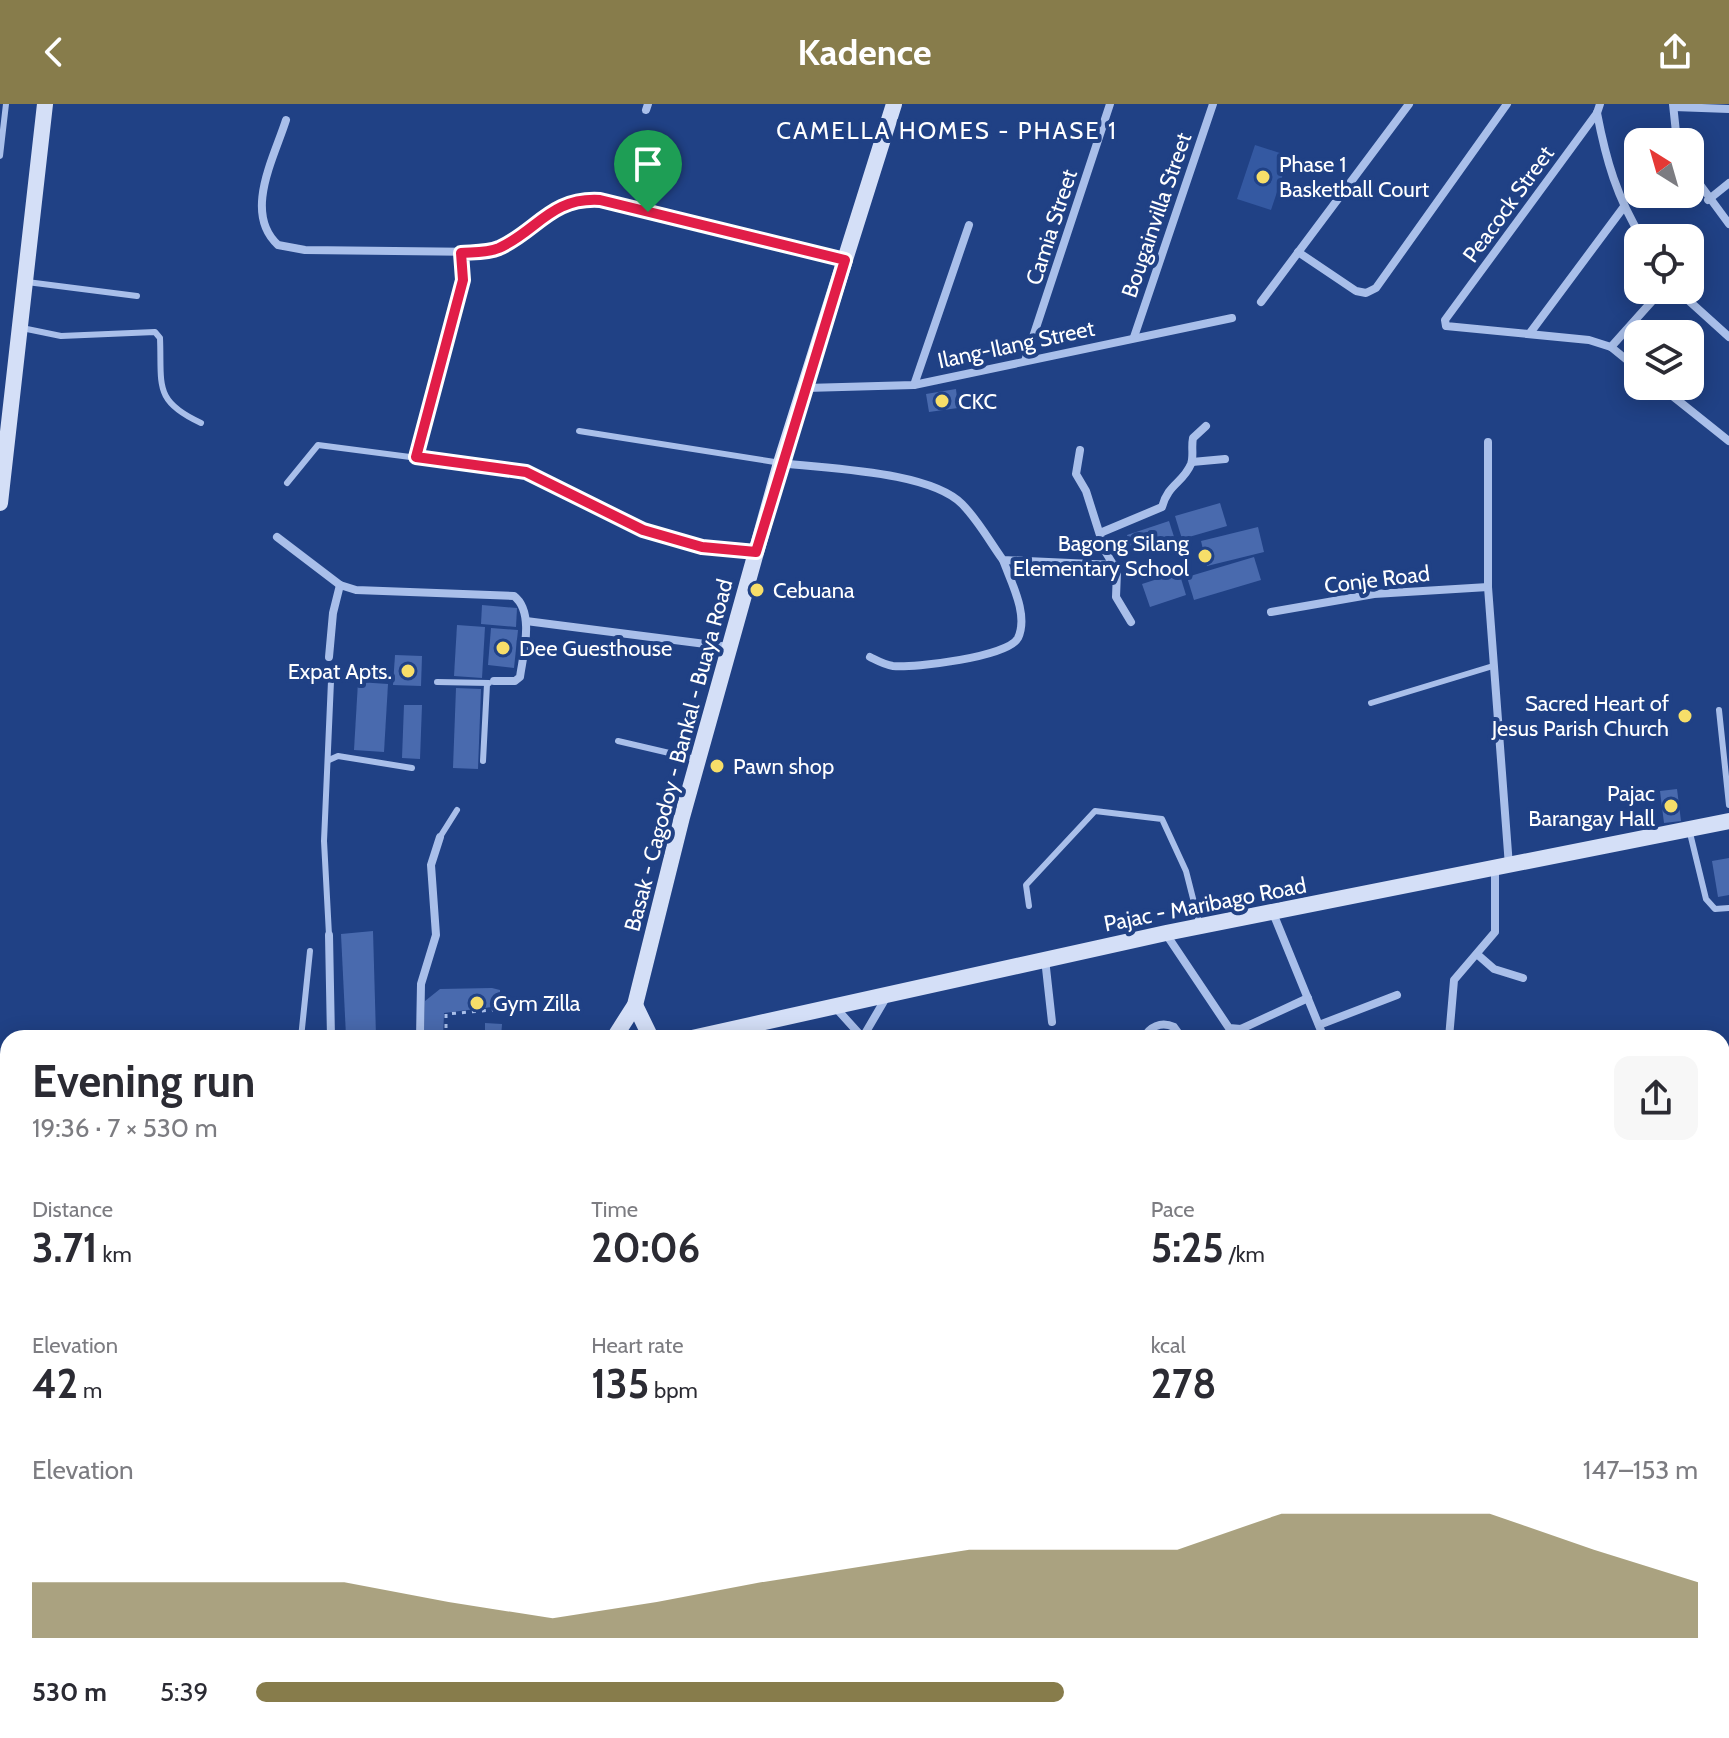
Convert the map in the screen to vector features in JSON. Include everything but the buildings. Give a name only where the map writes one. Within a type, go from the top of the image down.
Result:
[{"type":"street","points":[[0,503],[45,104]]},
{"type":"street","name":"Basak - Cagodoy - Bankal - Buaya Road","points":[[619,1030],[635,1005],[698,760],[781,463],[894,104]]},
{"type":"street","name":"Camia Street","points":[[1025,361],[1110,104]]},
{"type":"street","name":"Bougainvilla Street","points":[[1134,337],[1213,104]]},
{"type":"street","points":[[1261,302],[1409,104]]},
{"type":"street","points":[[1298,252],[1356,291],[1366,293],[1376,288],[1507,104]]},
{"type":"street","points":[[1675,128],[1673,106],[1729,109]]},
{"type":"street","points":[[1598,109],[1608,168],[1623,208],[1633,224]]},
{"type":"street","name":"Peacock Street","points":[[1530,333],[1446,326],[1445,320],[1598,109]]},
{"type":"street","points":[[286,120],[261,200],[265,228],[278,245],[305,250],[461,253],[500,248],[547,213],[587,200],[845,260]]},
{"type":"street","points":[[1708,200],[1729,183]]},
{"type":"street","points":[[1704,194],[1729,224]]},
{"type":"street","points":[[1623,208],[1530,333],[1589,340],[1611,347],[1624,358]]},
{"type":"street","points":[[914,385],[969,225]]},
{"type":"street","points":[[1611,347],[1649,304]]},
{"type":"street","points":[[1692,304],[1729,337]]},
{"type":"street","name":"Ilang-Ilang Street","points":[[806,388],[914,385],[1232,318]]},
{"type":"street","points":[[1678,400],[1729,441]]},
{"type":"street","points":[[1100,533],[1162,507],[1166,492],[1181,479],[1192,462],[1193,438],[1206,426]]},
{"type":"street","points":[[1449,1030],[1454,980],[1495,932],[1502,868],[1488,587],[1488,442]]},
{"type":"street","points":[[1080,450],[1076,474],[1114,565],[1118,579],[1116,597],[1131,622]]},
{"type":"street","points":[[1192,462],[1225,459]]},
{"type":"street","points":[[781,463],[900,477],[947,494],[962,504],[1003,560],[1021,620],[1018,637],[1012,645],[1002,652],[939,663],[892,666],[870,657]]},
{"type":"street","points":[[277,537],[340,585],[356,590],[514,596],[520,601],[526,621],[520,677],[515,681],[491,683]]},
{"type":"street","points":[[1003,560],[1114,565]]},
{"type":"street","points":[[329,657],[333,613],[340,585]]},
{"type":"street","name":"Conje Road","points":[[1271,612],[1374,594],[1488,587]]},
{"type":"street","points":[[526,621],[729,647]]},
{"type":"street","name":"Pajac - Maribago Road","points":[[729,1030],[889,992],[1166,933],[1729,821]]},
{"type":"street","points":[[420,1030],[421,984],[436,935],[431,865],[440,837]]},
{"type":"street","points":[[1273,913],[1321,1030]]},
{"type":"street","points":[[1166,933],[1229,1028],[1241,1029],[1308,998]]},
{"type":"street","points":[[329,935],[331,1030]]},
{"type":"street","points":[[1478,955],[1494,969],[1523,978]]},
{"type":"street","points":[[1045,959],[1052,1022]]},
{"type":"street","points":[[867,1030],[889,992]]},
{"type":"street","points":[[1319,1025],[1397,995]]},
{"type":"street","points":[[635,1005],[647,1030]]},
{"type":"street","points":[[835,1007],[856,1030]]},
{"type":"street","points":[[1149,1030],[1160,1024],[1176,1030]]},
{"type":"lane","points":[[0,156],[6,104]]},
{"type":"lane","points":[[23,282],[137,296]]},
{"type":"lane","points":[[18,327],[61,336],[155,332],[160,338],[159,384],[167,401],[176,412],[201,423]]},
{"type":"lane","points":[[579,431],[781,463]]},
{"type":"lane","points":[[287,483],[318,445],[526,472],[643,530],[702,547],[756,552]]},
{"type":"lane","points":[[1371,703],[1493,666]]},
{"type":"lane","points":[[329,935],[324,841],[331,681]]},
{"type":"lane","points":[[437,682],[491,683],[483,761]]},
{"type":"lane","points":[[1719,710],[1729,805]]},
{"type":"lane","points":[[618,741],[698,760]]},
{"type":"lane","points":[[329,760],[338,756],[412,768]]},
{"type":"lane","points":[[440,837],[457,810]]},
{"type":"lane","points":[[1029,906],[1026,885],[1035,872],[1095,811],[1133,815],[1162,819],[1186,871],[1200,927]]},
{"type":"lane","points":[[1689,829],[1706,899],[1715,909],[1729,908]]},
{"type":"lane","points":[[302,1030],[310,951]]},
{"type":"path","points":[[416,457],[463,280],[461,253]]},
{"type":"path","points":[[446,1030],[446,1014],[493,1010]]},
{"type":"shaded area","name":"Phase 1 Basketball Court","points":[[1255,145],[1289,156],[1271,210],[1237,199]]},
{"type":"place","name":"Phase 1 Basketball Court","points":[[1263,177]]},
{"type":"place","name":"CKC","points":[[942,401]]},
{"type":"place","name":"Bagong Silang Elementary School","points":[[1205,556]]},
{"type":"place","name":"Cebuana","points":[[757,590]]},
{"type":"place","name":"Dee Guesthouse","points":[[503,648]]},
{"type":"place","name":"Expat Apts.","points":[[408,671]]},
{"type":"place","name":"Sacred Heart of Jesus Parish Church","points":[[1685,716]]},
{"type":"place","name":"Pawn shop","points":[[717,766]]},
{"type":"place","name":"Pajac Barangay Hall","points":[[1671,806]]},
{"type":"place","name":"Gym Zilla","points":[[477,1003]]},
{"type":"district","name":"CAMELLA HOMES - PHASE 1","points":[[947,131]]},
{"type":"route","points":[[600,200],[648,212],[845,260],[756,552],[702,547],[643,530],[587,505],[526,472],[416,457],[463,280],[461,253],[500,248],[547,213],[576,201],[600,200]]}]
